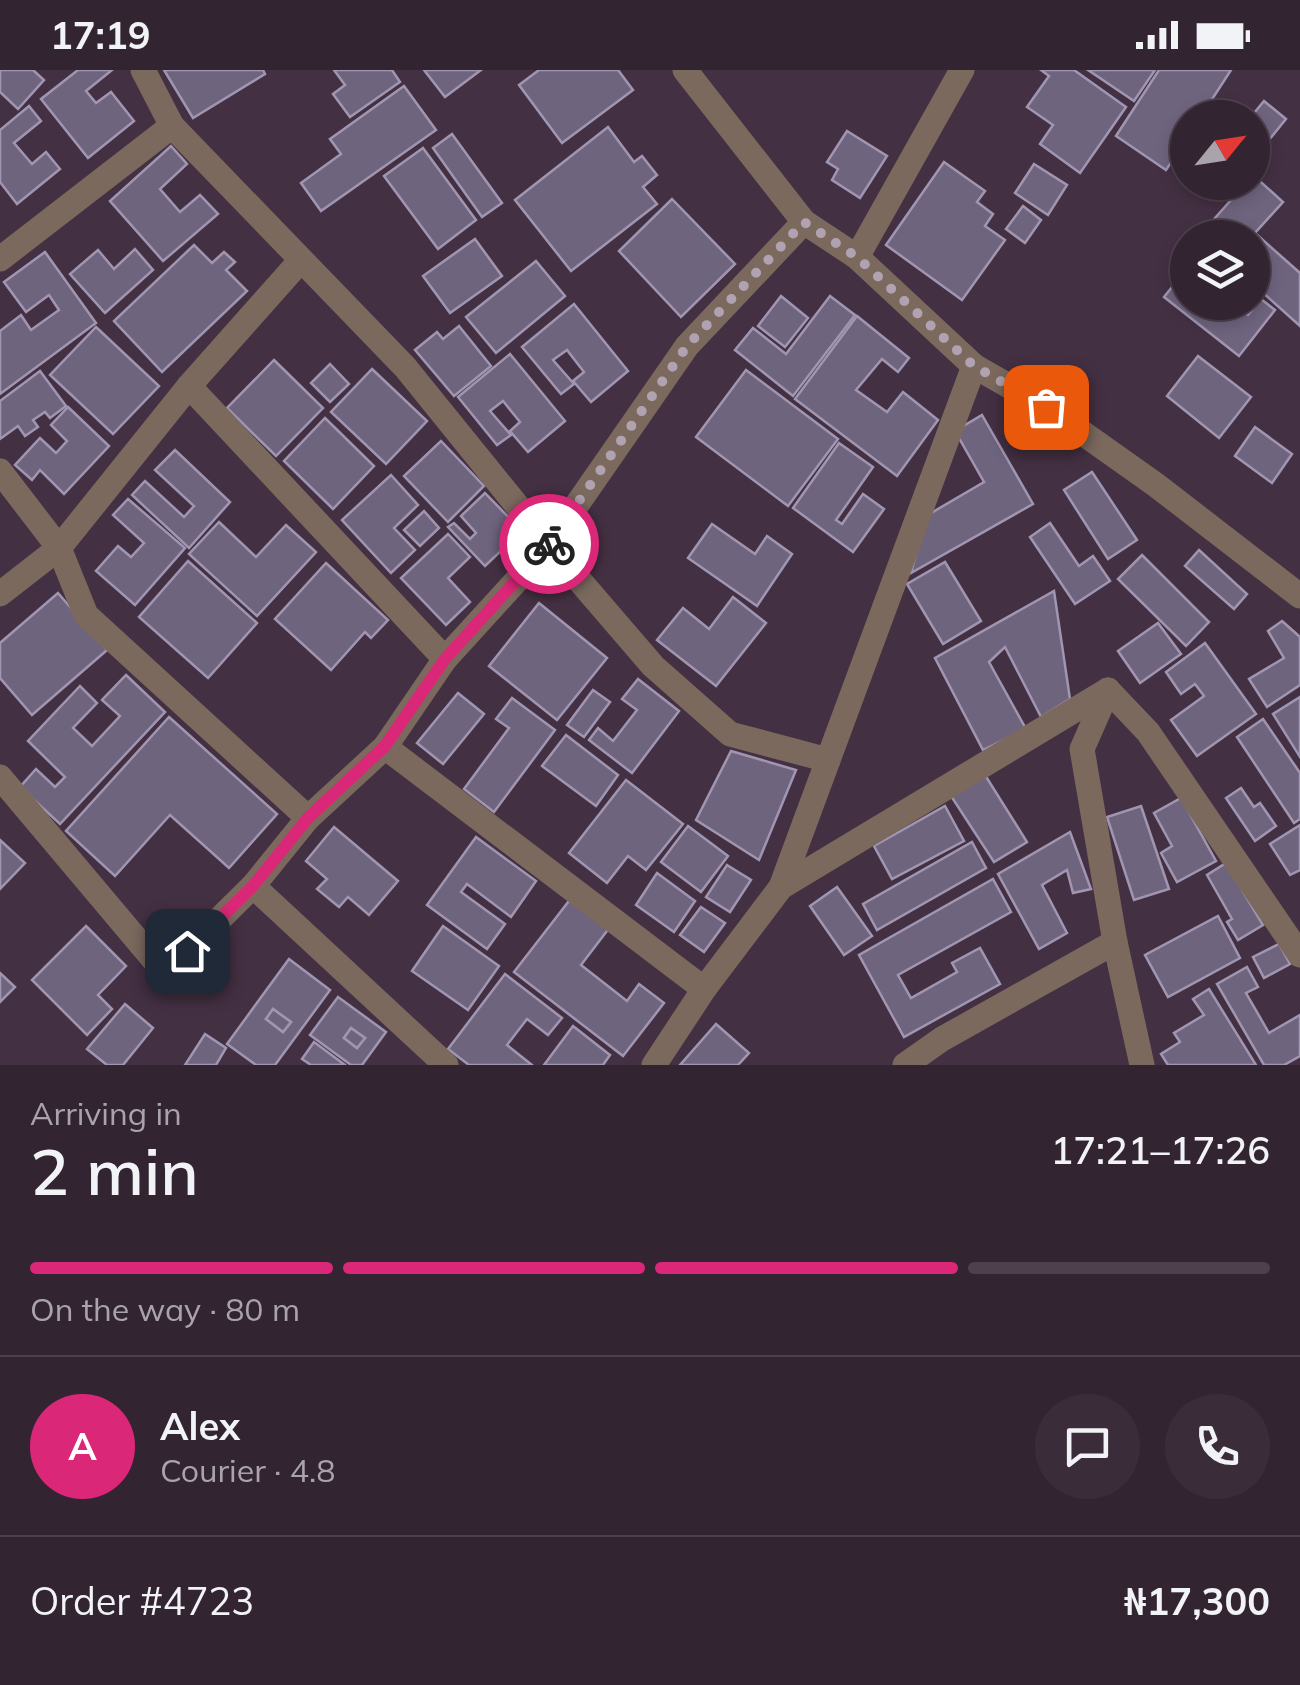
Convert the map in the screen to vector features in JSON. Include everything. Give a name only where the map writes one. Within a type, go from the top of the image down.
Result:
[{"type":"street","points":[[143,70],[172,126],[406,367],[549,545],[653,666],[730,734],[828,760]]},
{"type":"street","points":[[685,70],[804,222],[857,257],[974,366],[1046,407],[1300,596]]},
{"type":"street","points":[[857,257],[962,70]]},
{"type":"street","points":[[0,259],[172,126]]},
{"type":"street","points":[[0,777],[165,973],[253,886],[308,818],[385,746],[445,659],[549,545],[687,346],[804,222]]},
{"type":"street","points":[[0,594],[58,548],[190,386],[301,260]]},
{"type":"street","points":[[654,1065],[704,989],[781,886],[974,366]]},
{"type":"street","points":[[190,386],[445,659]]},
{"type":"street","points":[[0,471],[58,548],[86,615],[308,818]]},
{"type":"street","points":[[781,886],[1108,690]]},
{"type":"street","points":[[1108,690],[1082,749],[1142,1065]]},
{"type":"street","points":[[1108,690],[1148,732],[1300,955]]},
{"type":"street","points":[[385,746],[704,989]]},
{"type":"street","points":[[253,886],[446,1065]]},
{"type":"street","points":[[905,1065],[1116,942]]},
{"type":"building","points":[[0,70],[33,70],[44,80],[18,109],[0,92]]},
{"type":"building","points":[[78,70],[112,70],[86,91],[96,103],[111,92],[134,121],[88,158],[41,99]]},
{"type":"building","points":[[164,70],[263,70],[265,74],[193,118]]},
{"type":"building","points":[[334,70],[392,70],[400,82],[350,117],[333,94],[345,85]]},
{"type":"building","points":[[424,70],[481,70],[445,97]]},
{"type":"building","points":[[539,70],[618,70],[633,90],[562,143],[519,85]]},
{"type":"building","points":[[1041,70],[1074,70],[1126,107],[1080,173],[1040,144],[1053,125],[1027,107],[1049,76]]},
{"type":"building","points":[[1088,70],[1155,70],[1134,101]]},
{"type":"building","points":[[1159,70],[1231,70],[1212,100],[1170,100],[1170,164],[1166,170],[1116,136]]},
{"type":"building","points":[[404,86],[436,130],[321,211],[301,183],[341,154],[330,139]]},
{"type":"building","points":[[29,106],[41,121],[14,143],[32,164],[46,152],[60,169],[17,204],[0,182],[0,130]]},
{"type":"building","points":[[1270,106],[1286,119],[1270,139]]},
{"type":"building","points":[[608,127],[634,162],[642,156],[657,175],[643,187],[657,204],[571,271],[515,200]]},
{"type":"building","points":[[847,131],[887,156],[860,198],[832,180],[838,169],[827,162]]},
{"type":"building","points":[[452,134],[502,203],[482,217],[433,148]]},
{"type":"building","points":[[171,146],[187,164],[160,189],[180,212],[200,195],[218,214],[163,261],[110,201]]},
{"type":"building","points":[[423,148],[476,220],[438,249],[384,176]]},
{"type":"building","points":[[944,162],[985,191],[977,202],[993,214],[985,226],[1005,240],[962,300],[886,245]]},
{"type":"building","points":[[1034,164],[1067,185],[1048,215],[1015,193]]},
{"type":"building","points":[[1270,190],[1283,202],[1267,220],[1213,220],[1231,200],[1270,200]]},
{"type":"building","points":[[672,199],[735,264],[681,317],[619,251]]},
{"type":"building","points":[[1023,206],[1041,220],[1025,243],[1006,229]]},
{"type":"building","points":[[475,239],[502,276],[450,313],[423,276]]},
{"type":"building","points":[[194,245],[212,263],[224,252],[235,262],[226,270],[247,291],[162,372],[114,321]]},
{"type":"building","points":[[1270,246],[1300,273],[1300,326],[1270,299]]},
{"type":"building","points":[[135,249],[153,270],[105,313],[70,274],[98,250],[114,269]]},
{"type":"building","points":[[45,252],[96,323],[0,394],[0,331],[21,315],[31,330],[59,310],[49,295],[26,312],[4,282]]},
{"type":"building","points":[[536,261],[565,296],[496,353],[466,317]]},
{"type":"building","points":[[781,296],[808,318],[785,347],[758,326]]},
{"type":"building","points":[[830,296],[855,315],[793,396],[735,350],[753,328],[786,354]]},
{"type":"building","points":[[574,304],[628,371],[591,402],[573,381],[584,372],[567,350],[553,360],[574,384],[561,394],[522,347]]},
{"type":"building","points":[[857,316],[909,358],[898,372],[882,359],[856,390],[887,412],[903,392],[938,420],[897,476],[795,399]]},
{"type":"building","points":[[1193,320],[1267,320],[1239,356]]},
{"type":"building","points":[[459,326],[491,366],[454,396],[415,350],[437,332],[443,339]]},
{"type":"building","points":[[96,327],[159,386],[113,434],[50,375]]},
{"type":"building","points":[[510,354],[565,421],[528,452],[510,431],[520,422],[503,401],[490,411],[511,435],[497,445],[458,397]]},
{"type":"building","points":[[1198,356],[1251,397],[1219,438],[1167,396]]},
{"type":"building","points":[[274,360],[323,408],[276,456],[227,408]]},
{"type":"building","points":[[330,364],[349,384],[330,402],[311,383]]},
{"type":"building","points":[[372,369],[427,421],[386,464],[331,412]]},
{"type":"building","points":[[746,370],[838,439],[788,506],[696,437]]},
{"type":"building","points":[[40,371],[66,406],[50,418],[45,412],[33,420],[38,427],[25,436],[18,426],[0,439],[0,401]]},
{"type":"building","points":[[68,407],[109,446],[64,494],[40,470],[32,480],[15,465],[40,438],[56,453],[67,441],[51,425]]},
{"type":"building","points":[[982,415],[1033,504],[911,573],[926,516],[984,482],[955,431]]},
{"type":"building","points":[[325,418],[374,466],[333,509],[284,461]]},
{"type":"building","points":[[1255,427],[1292,454],[1272,483],[1235,456]]},
{"type":"building","points":[[441,441],[484,486],[448,522],[404,476]]},
{"type":"building","points":[[839,443],[873,467],[836,520],[842,524],[863,494],[884,509],[853,552],[793,508]]},
{"type":"building","points":[[175,450],[230,502],[189,548],[132,495],[145,481],[184,517],[194,506],[155,470]]},
{"type":"building","points":[[1092,472],[1137,540],[1108,559],[1064,490]]},
{"type":"building","points":[[391,475],[418,505],[394,528],[415,550],[391,573],[342,520]]},
{"type":"building","points":[[485,493],[522,531],[485,566],[448,527],[454,523],[470,539],[476,533],[461,516]]},
{"type":"building","points":[[128,499],[185,548],[135,605],[96,571],[118,546],[131,557],[144,543],[113,515]]},
{"type":"building","points":[[424,511],[439,528],[420,546],[404,530]]},
{"type":"building","points":[[219,522],[256,557],[286,525],[316,552],[257,616],[189,554]]},
{"type":"building","points":[[1050,523],[1079,566],[1093,556],[1110,581],[1075,604],[1030,537]]},
{"type":"building","points":[[712,524],[755,554],[767,536],[792,554],[757,606],[688,558]]},
{"type":"building","points":[[448,534],[470,557],[448,578],[470,602],[446,625],[401,578]]},
{"type":"building","points":[[1199,550],[1247,594],[1234,609],[1185,566]]},
{"type":"building","points":[[1142,555],[1209,622],[1186,646],[1118,579]]},
{"type":"building","points":[[188,561],[257,623],[208,678],[139,617]]},
{"type":"building","points":[[945,562],[981,621],[943,644],[907,584]]},
{"type":"building","points":[[326,563],[388,620],[371,638],[365,632],[331,670],[275,619]]},
{"type":"building","points":[[1054,591],[1070,699],[1041,717],[1005,647],[989,662],[1026,729],[983,750],[935,658]]},
{"type":"building","points":[[58,593],[107,650],[32,715],[0,678],[0,643]]},
{"type":"building","points":[[733,597],[766,623],[716,686],[657,640],[683,608],[709,629]]},
{"type":"building","points":[[539,603],[607,658],[557,720],[489,666]]},
{"type":"building","points":[[1282,621],[1300,637],[1300,685],[1267,707],[1249,679],[1284,658],[1268,631]]},
{"type":"building","points":[[1158,623],[1181,654],[1140,683],[1118,651]]},
{"type":"building","points":[[1205,643],[1256,714],[1197,756],[1171,720],[1204,696],[1195,684],[1181,694],[1166,672]]},
{"type":"building","points":[[126,675],[165,712],[60,824],[20,787],[36,769],[55,787],[65,777],[28,741],[80,686],[97,703],[73,728],[92,746],[120,716],[102,700]]},
{"type":"building","points":[[638,679],[679,711],[632,773],[589,740],[598,728],[613,741],[637,710],[622,699]]},
{"type":"building","points":[[593,690],[610,702],[584,737],[567,725]]},
{"type":"building","points":[[458,693],[484,714],[443,764],[417,743]]},
{"type":"building","points":[[1300,697],[1300,757],[1273,714]]},
{"type":"building","points":[[512,698],[555,730],[494,812],[464,789],[509,728],[496,719]]},
{"type":"building","points":[[169,717],[277,814],[229,868],[170,815],[115,876],[66,831]]},
{"type":"building","points":[[1263,719],[1300,773],[1300,819],[1294,823],[1237,737]]},
{"type":"building","points":[[566,735],[618,775],[596,806],[542,766]]},
{"type":"building","points":[[731,751],[796,770],[759,860],[696,820]]},
{"type":"building","points":[[985,775],[1027,842],[994,862],[951,796]]},
{"type":"building","points":[[626,780],[683,824],[646,870],[628,856],[607,883],[569,853]]},
{"type":"building","points":[[1241,788],[1254,807],[1260,803],[1276,826],[1255,841],[1226,798]]},
{"type":"building","points":[[1181,798],[1216,861],[1177,882],[1161,853],[1172,846],[1154,813]]},
{"type":"building","points":[[945,806],[964,841],[892,879],[874,846]]},
{"type":"building","points":[[1141,806],[1169,889],[1134,900],[1107,817]]},
{"type":"building","points":[[1300,825],[1300,870],[1290,875],[1270,844]]},
{"type":"building","points":[[688,826],[728,856],[701,892],[661,862]]},
{"type":"building","points":[[334,827],[398,881],[369,915],[348,897],[339,907],[317,889],[327,879],[306,861]]},
{"type":"building","points":[[1070,832],[1091,889],[1073,893],[1067,870],[1042,885],[1067,933],[1039,949],[998,874]]},
{"type":"building","points":[[476,837],[536,881],[511,917],[467,884],[461,892],[505,924],[487,949],[427,905]]},
{"type":"building","points":[[0,840],[25,863],[0,889]]},
{"type":"building","points":[[972,842],[986,868],[877,930],[863,904]]},
{"type":"building","points":[[1226,863],[1263,925],[1238,940],[1227,922],[1232,919],[1207,875]]},
{"type":"building","points":[[727,865],[751,880],[730,912],[706,897]]},
{"type":"building","points":[[657,873],[695,901],[674,932],[636,905]]},
{"type":"building","points":[[993,879],[1011,912],[898,975],[911,998],[957,972],[952,963],[980,948],[1000,984],[904,1037],[859,955]]},
{"type":"building","points":[[837,887],[872,936],[844,955],[810,906]]},
{"type":"building","points":[[572,897],[610,927],[581,965],[627,1001],[639,984],[664,1003],[623,1056],[514,972]]},
{"type":"building","points":[[701,907],[725,923],[704,952],[680,935]]},
{"type":"building","points":[[1218,916],[1240,958],[1168,997],[1145,955]]},
{"type":"building","points":[[86,926],[126,966],[98,995],[112,1009],[87,1035],[32,980]]},
{"type":"building","points":[[443,926],[499,966],[468,1010],[412,971]]},
{"type":"building","points":[[1279,944],[1290,964],[1264,978],[1253,957]]},
{"type":"building","points":[[289,959],[330,990],[275,1065],[256,1065],[227,1044]],"holes":[[[273,1009],[291,1022],[283,1032],[266,1019]]]},
{"type":"building","points":[[1247,967],[1258,987],[1246,993],[1269,1033],[1300,1015],[1300,1056],[1284,1065],[1264,1065],[1217,984]]},
{"type":"building","points":[[0,973],[15,987],[0,1002]]},
{"type":"building","points":[[505,974],[562,1018],[548,1035],[527,1019],[507,1045],[532,1065],[469,1065],[448,1049]]},
{"type":"building","points":[[1209,989],[1256,1065],[1168,1065],[1161,1054],[1180,1042],[1174,1033],[1204,1015],[1193,999]]},
{"type":"building","points":[[338,997],[386,1032],[362,1065],[351,1065],[310,1035]],"holes":[[[351,1028],[365,1038],[357,1048],[344,1038]]]},
{"type":"building","points":[[125,1004],[153,1028],[123,1065],[107,1065],[87,1049]]},
{"type":"building","points":[[273,1009],[291,1022],[283,1032],[266,1019]]},
{"type":"building","points":[[716,1024],[749,1053],[738,1065],[680,1065]]},
{"type":"building","points":[[573,1026],[610,1055],[603,1065],[544,1065]]},
{"type":"building","points":[[351,1028],[365,1038],[357,1048],[344,1038]]},
{"type":"building","points":[[205,1034],[226,1048],[216,1065],[185,1065]]},
{"type":"building","points":[[314,1042],[345,1065],[311,1065],[302,1059]]},
{"type":"way so far","points":[[549,544],[687,346],[804,222],[857,257],[974,366],[1046,407]]},
{"type":"route","points":[[187,951],[253,886],[308,818],[385,746],[445,659],[549,544]]}]
